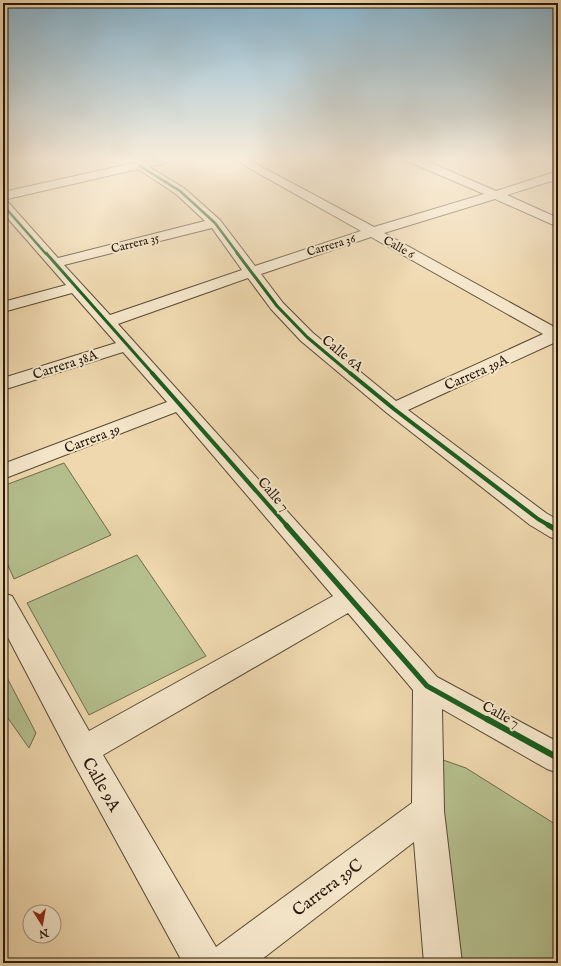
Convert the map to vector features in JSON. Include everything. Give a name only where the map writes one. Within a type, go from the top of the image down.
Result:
[{"type":"street","name":"Calle 6A","points":[[194,204],[215,223],[277,306],[307,337],[394,409],[538,519],[558,531]]},
{"type":"street","name":"Calle 6","points":[[321,204],[557,335]]},
{"type":"street","name":"Carrera 36","points":[[107,322],[251,271],[372,232],[470,204]]},
{"type":"street","points":[[516,204],[558,223]]},
{"type":"street","name":"Calle 7","points":[[3,205],[427,686],[558,758]]},
{"type":"street","name":"Carrera 35","points":[[54,263],[215,223]]},
{"type":"street","points":[[3,306],[76,287]]},
{"type":"street","name":"Carrera 39A","points":[[394,409],[557,335]]},
{"type":"street","name":"Carrera 38A","points":[[3,384],[127,345]]},
{"type":"street","name":"Carrera 39","points":[[3,472],[180,404]]},
{"type":"street","points":[[83,750],[351,599]]},
{"type":"street","name":"Calle 9A","points":[[3,603],[83,750],[204,963]]},
{"type":"street","points":[[427,686],[428,811],[443,963]]},
{"type":"street","name":"Carrera 39C","points":[[226,963],[428,811]]},
{"type":"green space","points":[[64,463],[111,535],[14,579],[3,554],[3,486]]},
{"type":"green space","points":[[137,555],[206,656],[89,715],[27,603]]},
{"type":"green space","points":[[3,670],[36,733],[29,748],[3,711]]},
{"type":"green space","points":[[429,755],[466,768],[555,824],[558,853],[558,963],[452,963]]},
{"type":"cycle path","points":[[194,204],[215,223],[277,306],[307,337],[394,409],[538,519],[558,531]]},
{"type":"cycle path","points":[[3,205],[427,686],[558,758]]}]
